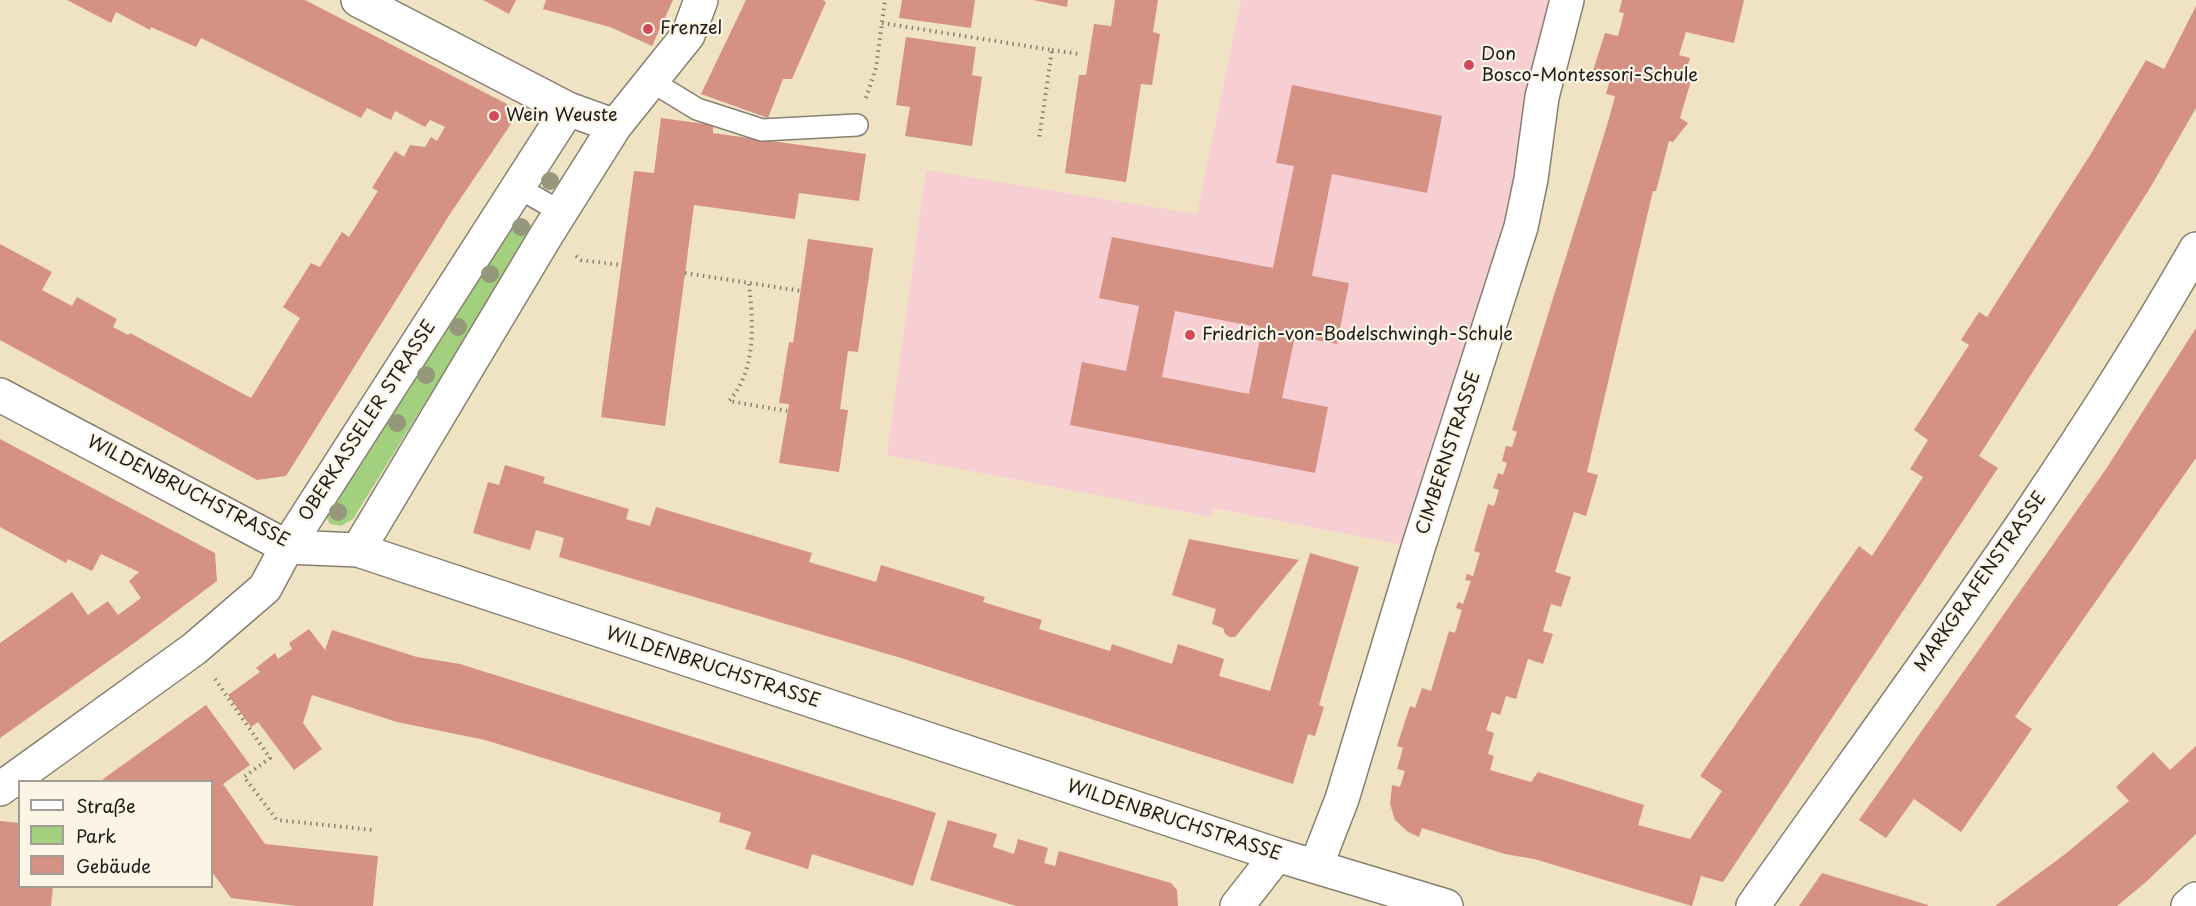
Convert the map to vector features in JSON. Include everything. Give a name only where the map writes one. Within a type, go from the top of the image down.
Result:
[{"type":"street","points":[[358,0],[568,110],[615,126]]},
{"type":"street","points":[[358,550],[554,223],[615,126],[688,35],[701,0]]},
{"type":"street","name":"CIMBERNSTRASSE","points":[[1317,866],[1342,799],[1418,548],[1521,227],[1531,179],[1542,97],[1568,0]]},
{"type":"street","name":"OBERKASSELER STRASSE","points":[[0,789],[194,649],[266,588],[287,547],[568,110]]},
{"type":"street","name":"MARKGRAFENSTRASSE","points":[[1753,906],[2050,485],[2166,302],[2196,249]]},
{"type":"street","name":"WILDENBRUCHSTRASSE","points":[[0,395],[287,547],[358,550],[1277,855],[1446,906]]},
{"type":"street","points":[[1237,906],[1277,855]]},
{"type":"street","points":[[2188,906],[2196,899]]},
{"type":"lane","points":[[651,81],[697,110],[762,130],[857,124]]},
{"type":"lane","points":[[519,188],[554,223]]},
{"type":"path","points":[[857,124],[876,68],[885,0]]},
{"type":"path","points":[[882,23],[1080,54]]},
{"type":"path","points":[[1039,139],[1052,50]]},
{"type":"path","points":[[554,223],[581,260],[621,265]]},
{"type":"path","points":[[685,273],[801,291]]},
{"type":"path","points":[[749,284],[753,319],[751,340],[740,389],[729,401],[787,411]]},
{"type":"path","points":[[194,649],[270,758],[244,777],[277,820],[373,830]]},
{"type":"shaded area","name":"Friedrich-von-Bodelschwingh-Schule","points":[[1241,0],[1568,0],[1418,548],[1214,508],[1211,517],[887,455],[926,170],[1197,214]]},
{"type":"green space","points":[[515,215],[534,227],[353,519],[341,526],[330,524],[324,513]]},
{"type":"building","points":[[67,0],[305,0],[507,104],[511,124],[450,214],[286,476],[257,480],[0,340],[0,244],[52,272],[42,290],[72,306],[77,297],[117,319],[113,327],[128,335],[130,333],[251,398],[300,318],[283,307],[311,263],[320,267],[342,232],[349,237],[378,191],[372,188],[395,151],[404,157],[410,145],[425,147],[431,137],[437,141],[445,127],[430,120],[425,127],[395,111],[391,120],[367,108],[361,118],[201,38],[196,47],[151,27],[150,30],[116,12],[111,23]]},
{"type":"building","points":[[483,0],[516,0],[509,14]]},
{"type":"building","points":[[546,0],[673,0],[652,46],[610,27],[543,9]]},
{"type":"building","points":[[746,0],[823,0],[826,2],[792,79],[783,79],[768,118],[701,94]]},
{"type":"building","points":[[902,0],[975,0],[971,28],[899,18]]},
{"type":"building","points":[[1033,0],[1068,0],[1067,7]]},
{"type":"building","points":[[1115,0],[1158,0],[1153,32],[1160,34],[1152,85],[1141,84],[1126,182],[1065,173],[1079,75],[1086,75],[1094,24],[1111,26]]},
{"type":"building","points":[[1622,0],[1744,0],[1734,43],[1686,32],[1679,55],[1690,58],[1686,72],[1693,74],[1680,118],[1688,123],[1673,142],[1669,141],[1656,191],[1653,191],[1587,472],[1598,475],[1586,516],[1574,512],[1555,572],[1571,577],[1561,607],[1551,604],[1543,631],[1553,634],[1543,664],[1528,659],[1516,699],[1506,696],[1500,715],[1492,712],[1486,730],[1494,733],[1488,754],[1494,756],[1490,770],[1531,782],[1538,772],[1644,805],[1638,825],[1690,839],[1722,791],[1700,776],[1859,546],[1872,556],[1923,477],[1910,469],[1928,440],[1914,430],[1969,345],[1961,340],[1979,312],[1987,317],[2092,152],[2146,60],[2164,69],[2196,6],[2196,108],[2150,188],[1979,456],[1998,468],[1723,882],[1701,876],[1692,906],[1534,859],[1505,854],[1422,828],[1419,837],[1408,832],[1395,820],[1390,804],[1392,785],[1400,787],[1405,771],[1397,769],[1403,748],[1397,746],[1410,706],[1415,708],[1422,688],[1431,691],[1449,631],[1455,633],[1462,610],[1456,608],[1458,602],[1463,604],[1471,581],[1465,580],[1467,574],[1473,576],[1480,553],[1474,551],[1488,504],[1494,506],[1499,490],[1493,488],[1498,473],[1503,475],[1507,463],[1502,461],[1506,446],[1512,447],[1517,432],[1512,430],[1608,122],[1615,96],[1606,94],[1609,83],[1591,77],[1605,33],[1618,36],[1624,13],[1619,12]]},
{"type":"building","points":[[906,37],[976,47],[972,75],[982,77],[972,146],[905,136],[910,107],[896,105]]},
{"type":"building","points":[[1292,85],[1442,116],[1427,193],[1332,174],[1312,276],[1349,283],[1337,344],[1295,336],[1282,398],[1328,407],[1315,473],[1070,425],[1082,362],[1126,371],[1139,306],[1099,298],[1112,237],[1273,268],[1294,166],[1276,163]],"holes":[[[1175,311],[1262,328],[1249,394],[1162,377]]]},
{"type":"building","points":[[661,118],[713,125],[713,133],[866,154],[859,201],[799,193],[795,219],[694,205],[665,426],[601,417],[634,171],[654,173]]},
{"type":"building","points":[[808,239],[873,248],[858,352],[848,351],[840,409],[848,410],[839,472],[779,463],[789,404],[779,403],[789,342],[793,343]]},
{"type":"building","points":[[2196,328],[2196,458],[2015,717],[2032,729],[1961,832],[1914,799],[1886,838],[1859,820],[2106,469]]},
{"type":"building","points":[[0,439],[215,553],[217,581],[0,738],[0,643],[72,592],[88,615],[108,601],[118,615],[141,598],[129,581],[139,572],[101,554],[92,571],[68,559],[66,563],[0,527]]},
{"type":"building","points":[[505,465],[545,477],[543,483],[629,509],[626,519],[650,526],[656,507],[812,553],[809,562],[876,582],[881,565],[985,597],[983,602],[1042,620],[1039,629],[1110,651],[1112,644],[1172,664],[1178,644],[1224,659],[1219,676],[1270,691],[1310,553],[1359,567],[1319,705],[1324,707],[1315,736],[1308,734],[1293,784],[901,658],[559,557],[564,538],[536,530],[530,550],[473,533],[488,482],[499,485]]},
{"type":"building","points":[[1189,539],[1299,560],[1235,637],[1230,637],[1225,634],[1223,628],[1212,624],[1216,609],[1172,595]]},
{"type":"building","points":[[309,629],[325,650],[332,630],[417,657],[460,664],[936,813],[913,886],[812,854],[808,869],[745,849],[751,832],[719,822],[721,813],[485,740],[397,722],[312,695],[303,723],[322,749],[294,770],[258,722],[251,727],[228,695],[260,672],[256,668],[275,653],[278,659],[292,649],[289,643]]},
{"type":"building","points":[[206,705],[250,765],[223,784],[265,844],[378,856],[373,906],[296,906],[231,898],[213,873],[213,780],[102,780]]},
{"type":"building","points":[[2196,746],[2196,834],[2117,906],[1995,906],[2064,855],[2129,801],[2116,787],[2153,752],[2170,770]]},
{"type":"building","points":[[948,820],[997,834],[993,847],[1014,854],[1018,839],[1048,848],[1044,863],[1055,866],[1059,851],[1171,883],[1177,890],[1178,906],[1016,906],[930,880]]},
{"type":"building","points":[[0,821],[18,823],[18,888],[53,888],[51,906],[0,906]]},
{"type":"building","points":[[1822,873],[1928,905],[1928,906],[1799,906]]},
{"type":"place","name":"Frenzel","points":[[648,29]]},
{"type":"place","name":"Don Bosco-Montessori-Schule","points":[[1469,65]]},
{"type":"place","name":"Wein Weuste","points":[[494,116]]},
{"type":"place","name":"Friedrich-von-Bodelschwingh-Schule","points":[[1190,335]]}]
